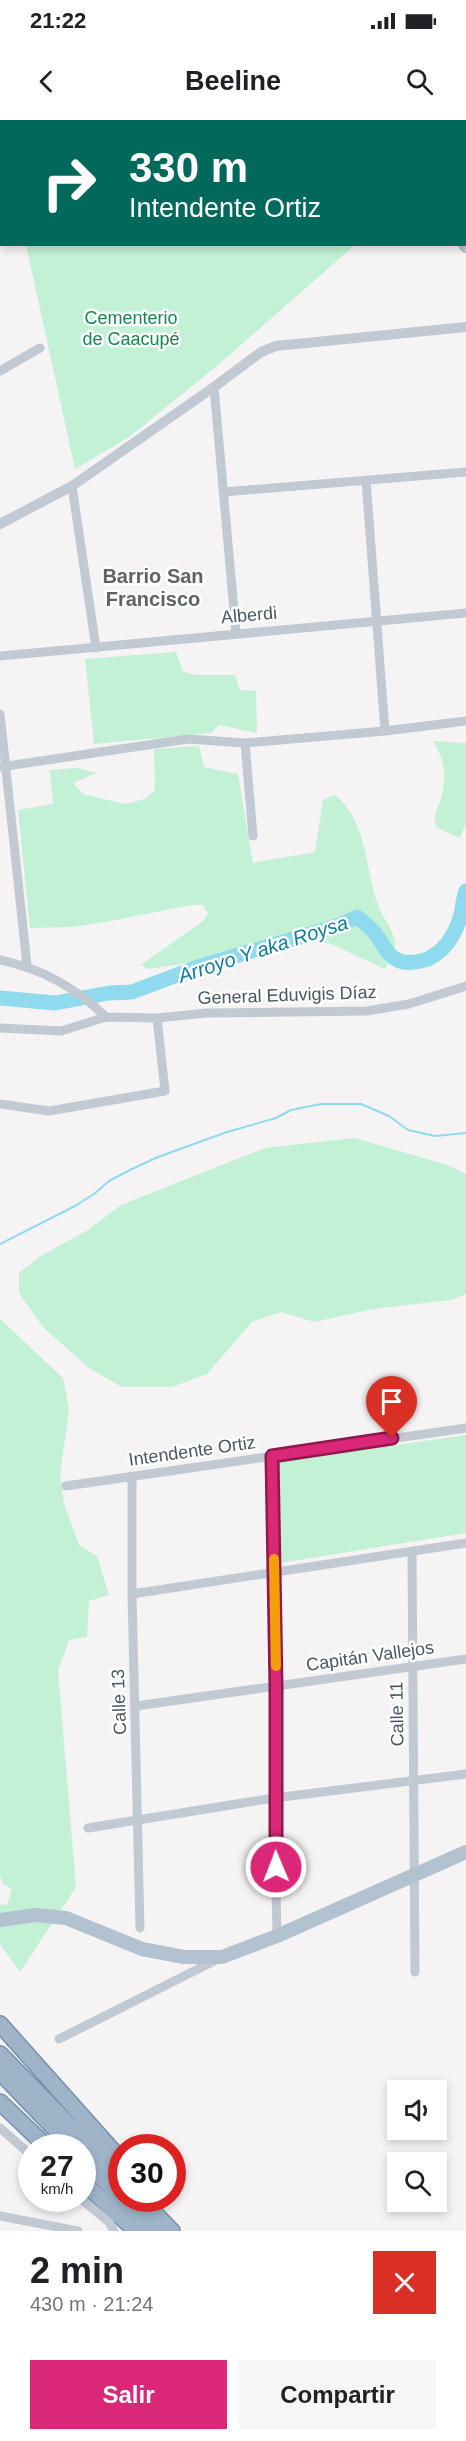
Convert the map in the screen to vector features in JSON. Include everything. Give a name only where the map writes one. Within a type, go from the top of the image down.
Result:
[{"type":"highway","points":[[0,2024],[108,2145]]},
{"type":"highway","points":[[0,2054],[108,2165]]},
{"type":"highway","points":[[0,2072],[60,2134]]},
{"type":"highway","points":[[0,2102],[33,2134]]},
{"type":"highway","points":[[96,2172],[108,2185]]},
{"type":"highway","points":[[96,2194],[136,2231]]},
{"type":"highway","points":[[135,2212],[153,2231]]},
{"type":"highway","points":[[154,2212],[172,2231]]},
{"type":"highway","points":[[167,2212],[184,2231]]},
{"type":"main road","points":[[1,1922],[36,1916],[66,1918],[142,1949],[184,1957],[225,1956],[277,1936],[466,1852]]},
{"type":"street","points":[[0,524],[72,486],[261,352],[276,346],[466,327]]},
{"type":"street","points":[[0,371],[40,348]]},
{"type":"street","points":[[214,387],[236,633]]},
{"type":"street","points":[[224,492],[466,472]]},
{"type":"street","points":[[366,480],[385,731]]},
{"type":"street","points":[[72,486],[96,648]]},
{"type":"street","name":"Alberdi","points":[[0,656],[466,613]]},
{"type":"street","points":[[0,714],[3,766],[27,966]]},
{"type":"street","points":[[3,766],[188,739],[245,743],[385,731],[466,720]]},
{"type":"street","points":[[245,743],[253,836]]},
{"type":"street","points":[[0,960],[27,966],[70,986],[87,998],[106,1017]]},
{"type":"street","name":"General Eduvigis Díaz","points":[[0,1028],[61,1031],[106,1017],[157,1018],[207,1013],[367,1011],[409,1004],[466,986]]},
{"type":"street","points":[[0,1104],[49,1111],[165,1091],[157,1018]]},
{"type":"street","name":"Intendente Ortiz","points":[[66,1486],[466,1428]]},
{"type":"street","points":[[272,1456],[277,1936]]},
{"type":"street","name":"Calle 13","points":[[132,1476],[132,1594],[140,1928]]},
{"type":"street","points":[[132,1594],[466,1543]]},
{"type":"street","name":"Calle 11","points":[[412,1553],[415,1972]]},
{"type":"street","name":"Capitán Vallejos","points":[[136,1706],[466,1659]]},
{"type":"street","points":[[88,1828],[274,1798],[466,1774]]},
{"type":"street","points":[[59,2039],[225,1956]]},
{"type":"street","points":[[0,2128],[18,2144]]},
{"type":"street","points":[[96,2212],[109,2223],[114,2231]]},
{"type":"street","points":[[0,2216],[78,2231]]},
{"type":"green space","name":"Cementerio de Caacupé","points":[[26,246],[354,246],[218,365],[129,437],[75,469]]},
{"type":"green space","points":[[176,652],[183,671],[194,675],[235,675],[240,690],[256,691],[257,733],[219,725],[211,733],[94,744],[85,659]]},
{"type":"green space","points":[[433,741],[466,743],[466,823],[460,838],[436,827],[435,814],[442,795],[444,773],[440,754]]},
{"type":"green space","points":[[199,746],[204,767],[238,774],[253,863],[315,852],[323,800],[335,795],[346,805],[364,846],[378,905],[395,942],[395,951],[385,969],[331,944],[314,940],[284,939],[214,959],[148,969],[141,965],[203,921],[208,914],[203,905],[191,905],[70,927],[30,928],[18,810],[53,804],[50,770],[77,768],[97,773],[73,783],[83,794],[125,804],[145,799],[155,790],[154,749]]},
{"type":"green space","points":[[355,1138],[447,1165],[466,1174],[466,1294],[451,1300],[373,1309],[314,1322],[281,1312],[252,1322],[207,1374],[172,1387],[122,1387],[89,1368],[43,1327],[19,1293],[19,1273],[39,1257],[88,1230],[121,1205],[265,1148]]},
{"type":"green space","points":[[0,1319],[63,1378],[69,1410],[60,1475],[64,1504],[79,1545],[97,1556],[109,1595],[89,1601],[87,1637],[69,1640],[58,1671],[76,1887],[20,1972],[0,1944],[0,1904],[7,1905],[12,1889],[3,1884],[0,1876]]},
{"type":"green space","points":[[466,1435],[466,1533],[280,1563],[277,1462]]},
{"type":"waterway","name":"Arroyo Y aka Roysa","points":[[0,998],[55,1003],[109,993],[132,992],[198,967],[337,926],[357,917],[373,930],[386,951],[394,958],[407,962],[421,961],[436,954],[452,936],[459,922],[466,891]]},
{"type":"waterway","points":[[0,1244],[75,1206],[109,1181],[158,1157],[227,1132],[276,1118],[291,1110],[321,1104],[361,1104],[389,1116],[408,1130],[435,1136],[466,1133]]},
{"type":"slow traffic","points":[[274,1559],[276,1666]]},
{"type":"district","name":"Barrio San Francisco","points":[[153,588]]},
{"type":"route","points":[[276,1867],[272,1456],[392,1438]]}]
